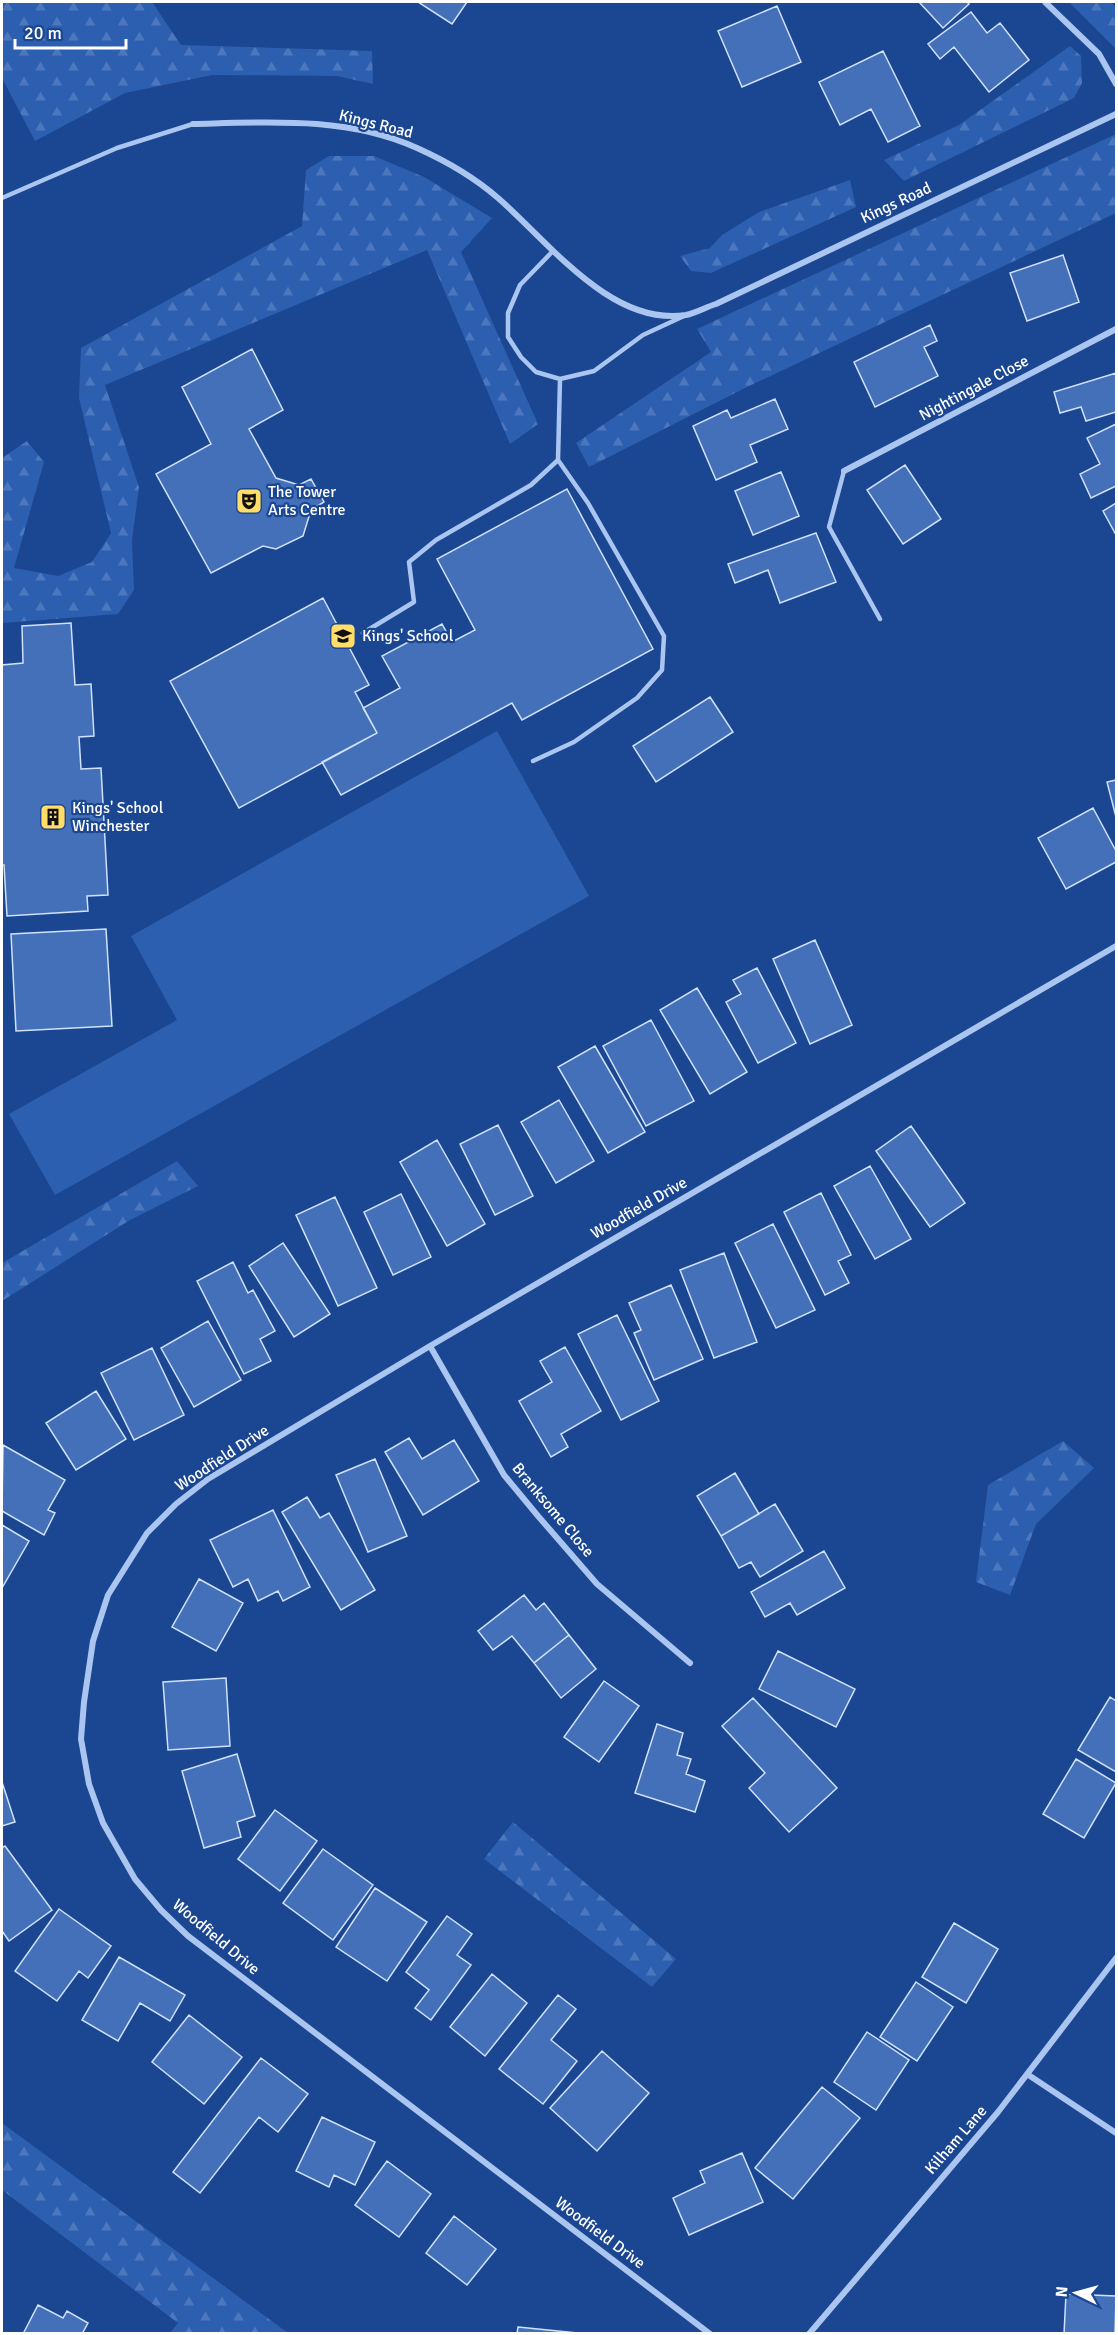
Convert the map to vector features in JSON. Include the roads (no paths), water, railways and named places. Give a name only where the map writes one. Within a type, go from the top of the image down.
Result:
[{"type":"street","points":[[1045,2],[1099,54],[1116,84]]},
{"type":"street","name":"Kings Road","points":[[192,124],[287,122],[351,128],[396,139],[418,148],[480,183],[552,252],[612,297],[637,310],[666,315],[687,315],[716,304],[1116,114]]},
{"type":"street","name":"Nightingale Close","points":[[844,471],[1116,329]]},
{"type":"street","name":"Woodfield Drive","points":[[710,2334],[188,1936],[161,1910],[135,1879],[103,1823],[89,1784],[81,1739],[93,1641],[108,1595],[147,1533],[176,1504],[208,1479],[430,1346],[1116,946]]},
{"type":"street","name":"Branksome Close","points":[[430,1346],[504,1475],[597,1584],[690,1663]]},
{"type":"street","name":"Kilham Lane","points":[[809,2334],[998,2112],[1116,1958]]},
{"type":"street","points":[[1027,2074],[1116,2133]]},
{"type":"lane","points":[[2,198],[117,148],[192,124]]},
{"type":"lane","points":[[532,761],[574,742],[637,698],[662,670],[664,636],[588,503],[558,460],[560,379],[536,372],[521,357],[508,337],[508,313],[520,285],[552,252]]},
{"type":"lane","name":"Kings Road","points":[[560,379],[594,371],[644,335],[687,315]]},
{"type":"lane","points":[[363,633],[414,602],[409,562],[436,540],[531,485],[558,460]]},
{"type":"lane","points":[[844,471],[829,527],[880,619]]},
{"type":"place","name":"The Tower Arts Centre","points":[[249,501]]},
{"type":"place","name":"Kings' School","points":[[343,636]]},
{"type":"place","name":"Kings' School Winchester","points":[[53,817]]}]
